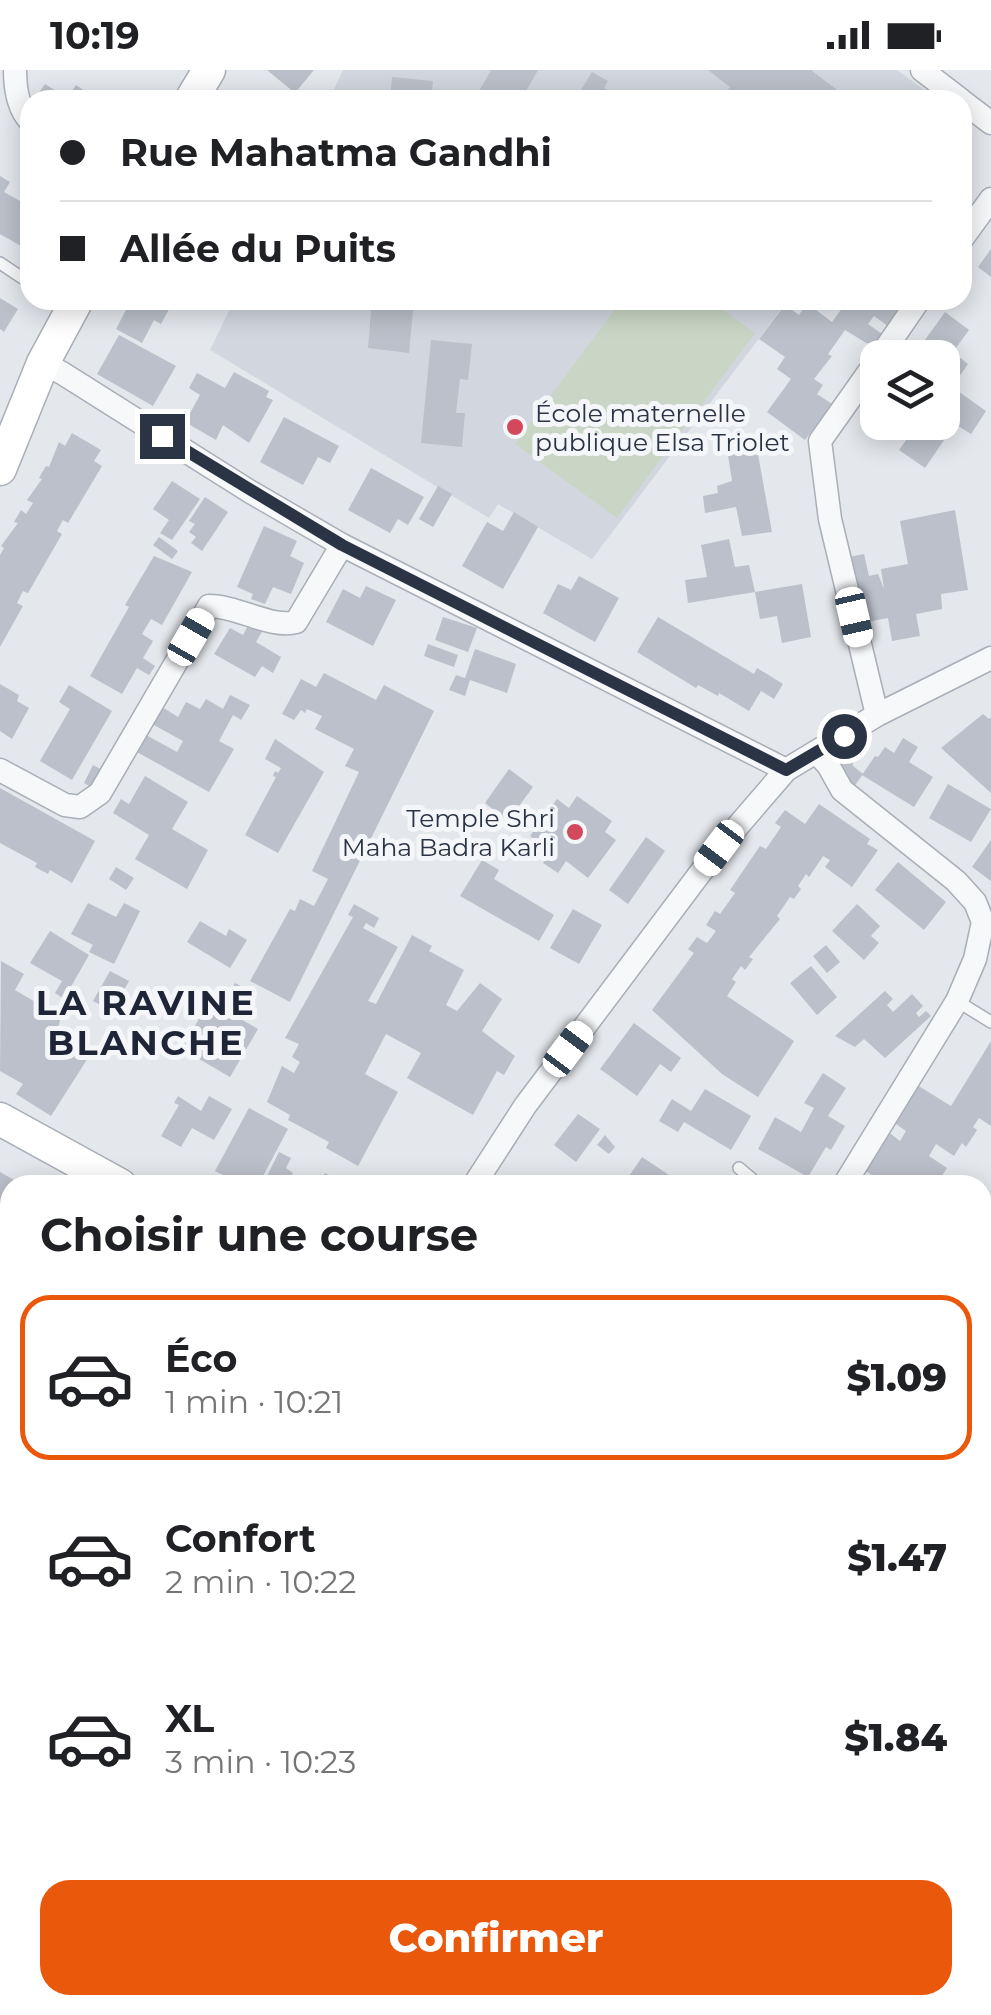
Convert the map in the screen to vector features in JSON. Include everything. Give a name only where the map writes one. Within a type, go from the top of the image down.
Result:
[{"type":"street","points":[[14,70],[20,99]]},
{"type":"street","points":[[922,70],[949,90]]},
{"type":"street","points":[[972,225],[991,198]]},
{"type":"street","points":[[0,469],[65,310]]},
{"type":"street","points":[[891,340],[912,310]]},
{"type":"street","points":[[0,434],[42,363]]},
{"type":"street","points":[[42,363],[342,545],[786,770]]},
{"type":"street","points":[[860,384],[820,441],[830,519],[877,715]]},
{"type":"street","points":[[0,770],[65,805],[80,807],[100,793],[210,606],[230,606],[284,625],[296,622],[342,545]]},
{"type":"street","points":[[481,1175],[548,1076],[719,848],[786,770],[877,715],[991,658]]},
{"type":"street","points":[[816,752],[828,764],[842,790],[956,881],[987,918],[957,1001],[850,1175]]},
{"type":"street","points":[[0,1120],[102,1175]]},
{"type":"lane","points":[[957,1001],[991,1022]]},
{"type":"lane","points":[[739,1168],[747,1175]]},
{"type":"shaded area","points":[[343,70],[897,70],[924,90],[334,90]]},
{"type":"shaded area","name":"École maternelle publique Elsa Triolet","points":[[229,310],[780,310],[592,559],[498,504],[489,518],[210,350]]},
{"type":"green space","points":[[615,310],[723,310],[755,333],[617,518],[515,444]]},
{"type":"building","points":[[267,70],[314,70],[297,90],[291,90]]},
{"type":"building","points":[[491,70],[538,70],[527,90],[480,90]]},
{"type":"building","points":[[708,70],[811,70],[837,90],[728,90],[730,87]]},
{"type":"building","points":[[592,72],[608,81],[604,88],[607,90],[581,90]]},
{"type":"building","points":[[392,77],[433,81],[432,90],[391,90]]},
{"type":"building","points":[[0,176],[10,182],[4,192],[20,201],[20,245],[0,234]]},
{"type":"building","points":[[991,249],[991,277],[978,267]]},
{"type":"building","points":[[0,298],[18,309],[4,332],[0,329]]},
{"type":"building","points":[[126,310],[169,310],[161,324],[154,320],[142,343],[116,329]]},
{"type":"building","points":[[371,310],[413,310],[409,353],[368,348]]},
{"type":"building","points":[[781,310],[799,315],[802,310],[816,310],[832,322],[841,310],[899,310],[888,326],[874,316],[868,324],[882,334],[878,340],[861,340],[845,330],[814,379],[823,385],[817,394],[832,404],[805,440],[767,412],[791,379],[777,369],[785,357],[759,339]]},
{"type":"building","points":[[945,312],[969,330],[960,342],[925,340]]},
{"type":"building","points":[[119,335],[176,366],[153,406],[97,374]]},
{"type":"building","points":[[431,340],[472,344],[468,380],[460,379],[456,413],[465,413],[462,447],[421,443]]},
{"type":"building","points":[[960,358],[968,364],[960,376]]},
{"type":"building","points":[[234,372],[269,391],[266,397],[273,400],[249,443],[223,425],[216,440],[185,422],[200,395],[189,388],[197,373],[225,388]]},
{"type":"building","points":[[960,393],[986,411],[971,434],[960,427]]},
{"type":"building","points":[[284,417],[339,446],[330,463],[318,457],[303,485],[260,462]]},
{"type":"building","points":[[72,433],[101,450],[94,461],[102,466],[68,523],[63,520],[57,531],[62,534],[28,593],[23,591],[17,603],[23,606],[0,647],[0,555],[4,548],[1,546],[18,523],[14,522],[21,510],[26,514],[33,503],[27,500],[46,466],[49,467],[59,442],[65,446]]},
{"type":"building","points":[[906,440],[944,440],[925,468],[899,450]]},
{"type":"building","points":[[757,449],[772,532],[742,536],[736,507],[705,513],[703,496],[718,493],[717,486],[732,481],[728,455]]},
{"type":"building","points":[[371,468],[424,497],[408,525],[398,519],[390,533],[348,510]]},
{"type":"building","points":[[172,481],[200,499],[172,540],[160,533],[169,520],[153,509]]},
{"type":"building","points":[[438,486],[452,494],[433,527],[419,519]]},
{"type":"building","points":[[205,497],[228,512],[202,551],[191,543],[196,537],[189,532],[195,524],[189,521]]},
{"type":"building","points":[[955,510],[968,590],[941,594],[942,609],[916,614],[920,636],[892,641],[888,618],[861,623],[849,557],[864,554],[869,576],[878,574],[884,589],[881,569],[908,564],[900,521]]},
{"type":"building","points":[[514,512],[538,527],[503,589],[462,566],[487,522],[503,531]]},
{"type":"building","points":[[264,526],[297,541],[290,556],[304,563],[291,594],[273,587],[265,604],[237,587]]},
{"type":"building","points":[[159,537],[178,551],[172,559],[153,545]]},
{"type":"building","points":[[729,539],[735,567],[749,565],[755,592],[688,603],[685,580],[707,577],[701,545]]},
{"type":"building","points":[[154,556],[192,572],[162,625],[151,619],[142,634],[153,641],[143,658],[155,666],[149,675],[137,668],[122,694],[90,676]]},
{"type":"building","points":[[579,576],[619,598],[595,642],[543,613],[558,584],[571,590]]},
{"type":"building","points":[[802,584],[811,637],[782,643],[777,616],[760,619],[755,592]]},
{"type":"building","points":[[366,586],[396,600],[373,646],[326,622],[343,589],[360,598]]},
{"type":"building","points":[[443,617],[477,628],[468,652],[435,640]]},
{"type":"building","points":[[658,617],[754,674],[757,668],[783,684],[774,699],[761,691],[749,711],[719,693],[718,696],[698,685],[696,688],[637,652]]},
{"type":"building","points":[[249,624],[263,630],[256,642],[281,657],[273,673],[262,666],[255,677],[214,654],[230,628],[243,635]]},
{"type":"building","points":[[428,644],[458,655],[454,667],[424,656]]},
{"type":"building","points":[[475,649],[516,664],[507,693],[470,680],[465,696],[449,690],[456,675],[465,678]]},
{"type":"building","points":[[324,673],[376,700],[384,685],[434,711],[290,1002],[250,981],[290,909],[295,911],[300,899],[314,906],[328,879],[312,871],[359,772],[345,766],[354,749],[315,729],[322,716],[307,709],[305,713],[301,710],[294,720],[282,714],[301,679],[316,687]]},
{"type":"building","points":[[0,684],[19,695],[17,701],[29,708],[12,739],[0,731]]},
{"type":"building","points":[[69,685],[112,711],[72,780],[40,761],[70,709],[59,702]]},
{"type":"building","points":[[230,695],[250,705],[241,720],[233,715],[219,741],[234,749],[209,792],[137,752],[146,735],[177,752],[183,741],[152,724],[162,707],[178,717],[186,702],[200,709],[206,699],[223,709]]},
{"type":"building","points":[[983,714],[991,717],[991,793],[941,748]]},
{"type":"building","points":[[903,738],[918,747],[909,762],[933,777],[914,807],[862,775],[875,756],[885,747],[894,753]]},
{"type":"building","points":[[275,739],[324,772],[278,853],[245,835],[276,777],[275,771],[278,773],[281,768],[265,759]]},
{"type":"building","points":[[853,758],[853,766],[863,774],[853,788],[838,765]]},
{"type":"building","points":[[93,765],[104,771],[95,789],[84,783]]},
{"type":"building","points":[[509,769],[533,787],[508,821],[485,803]]},
{"type":"building","points":[[145,776],[188,802],[172,829],[208,850],[187,889],[135,859],[149,835],[113,813],[121,799],[129,804]]},
{"type":"building","points":[[948,784],[991,809],[971,842],[929,818]]},
{"type":"building","points":[[0,788],[95,841],[72,883],[50,870],[48,874],[35,867],[37,863],[0,843]]},
{"type":"building","points":[[577,796],[612,821],[605,832],[616,840],[588,878],[566,861],[558,873],[543,863],[551,851],[530,836],[557,799],[569,808]]},
{"type":"building","points":[[819,804],[870,839],[867,844],[878,850],[852,887],[825,867],[830,860],[823,856],[809,877],[806,874],[794,899],[790,897],[777,916],[780,919],[749,957],[753,959],[745,970],[741,966],[732,979],[736,982],[727,996],[794,1041],[758,1097],[722,1074],[652,1010],[694,953],[688,949],[697,937],[707,943],[716,931],[706,925],[735,893],[730,890],[760,846],[766,849],[781,827],[775,823],[785,810],[805,824]]},
{"type":"building","points":[[646,837],[665,851],[628,904],[609,890]]},
{"type":"building","points":[[991,840],[991,881],[972,867]]},
{"type":"building","points":[[482,860],[499,870],[494,879],[554,915],[539,941],[460,896]]},
{"type":"building","points":[[898,862],[946,902],[924,930],[875,890]]},
{"type":"building","points":[[116,867],[134,878],[126,890],[109,879]]},
{"type":"building","points":[[88,903],[116,917],[124,903],[140,911],[114,964],[89,952],[93,945],[71,934]]},
{"type":"building","points":[[354,904],[379,918],[374,928],[366,923],[363,928],[398,947],[368,1001],[376,1004],[412,935],[432,946],[429,951],[464,970],[446,1005],[457,1011],[480,983],[502,999],[482,1031],[515,1056],[504,1075],[497,1071],[473,1115],[407,1078],[421,1053],[386,1034],[365,1074],[398,1092],[358,1166],[326,1148],[329,1142],[288,1120],[290,1115],[267,1102],[282,1066],[294,1073],[300,1062],[292,1057],[299,1044],[285,1038],[353,917],[348,915]]},
{"type":"building","points":[[857,904],[880,926],[871,936],[879,943],[864,960],[832,931]]},
{"type":"building","points":[[573,909],[602,925],[579,964],[550,948]]},
{"type":"building","points":[[200,921],[226,936],[229,929],[247,940],[230,968],[187,942]]},
{"type":"building","points":[[50,931],[89,955],[64,999],[55,993],[62,981],[30,963]]},
{"type":"building","points":[[826,945],[840,962],[827,973],[813,956]]},
{"type":"building","points":[[1,961],[24,974],[15,990],[54,1013],[60,1020],[58,1028],[93,1050],[51,1116],[16,1094],[23,1084],[0,1071]]},
{"type":"building","points":[[811,966],[837,997],[817,1015],[790,983]]},
{"type":"building","points":[[110,971],[129,981],[112,1011],[93,1001]]},
{"type":"building","points":[[235,983],[254,993],[250,1001],[231,990]]},
{"type":"building","points":[[885,991],[893,999],[887,1005],[893,1012],[912,994],[923,1006],[916,1013],[919,1017],[926,1011],[931,1016],[885,1058],[864,1039],[855,1047],[835,1036]]},
{"type":"building","points":[[209,1001],[258,1029],[230,1077],[182,1049]]},
{"type":"building","points":[[634,1023],[681,1058],[671,1072],[660,1064],[637,1096],[600,1069]]},
{"type":"building","points":[[991,1041],[991,1126],[979,1118],[973,1127],[977,1130],[966,1147],[962,1143],[954,1156],[936,1144],[929,1156],[947,1168],[943,1175],[872,1175],[864,1170],[887,1131],[900,1141],[906,1131],[893,1122],[917,1085],[951,1106]]},
{"type":"building","points":[[823,1073],[846,1088],[828,1116],[845,1126],[809,1175],[758,1149],[775,1117],[801,1132],[814,1108],[804,1103]]},
{"type":"building","points":[[705,1089],[751,1116],[731,1150],[684,1122],[678,1132],[659,1121],[672,1099],[691,1111]]},
{"type":"building","points":[[178,1096],[201,1111],[209,1096],[232,1109],[214,1140],[192,1128],[181,1147],[161,1136],[179,1105],[174,1103]]},
{"type":"building","points":[[249,1108],[288,1129],[264,1175],[223,1175],[215,1171]]},
{"type":"building","points":[[578,1114],[600,1129],[576,1162],[554,1145]]},
{"type":"building","points":[[605,1135],[615,1147],[609,1154],[597,1145]]},
{"type":"building","points":[[279,1152],[291,1158],[286,1168],[293,1173],[268,1175]]},
{"type":"building","points":[[642,1157],[669,1175],[630,1175]]},
{"type":"place","name":"École maternelle publique Elsa Triolet","points":[[515,427]]},
{"type":"place","name":"Temple Shri Maha Badra Karli","points":[[575,832]]},
{"type":"district","name":"LA RAVINE BLANCHE","points":[[146,1022]]},
{"type":"route","points":[[162,436],[342,545],[786,770],[844,736]]}]
